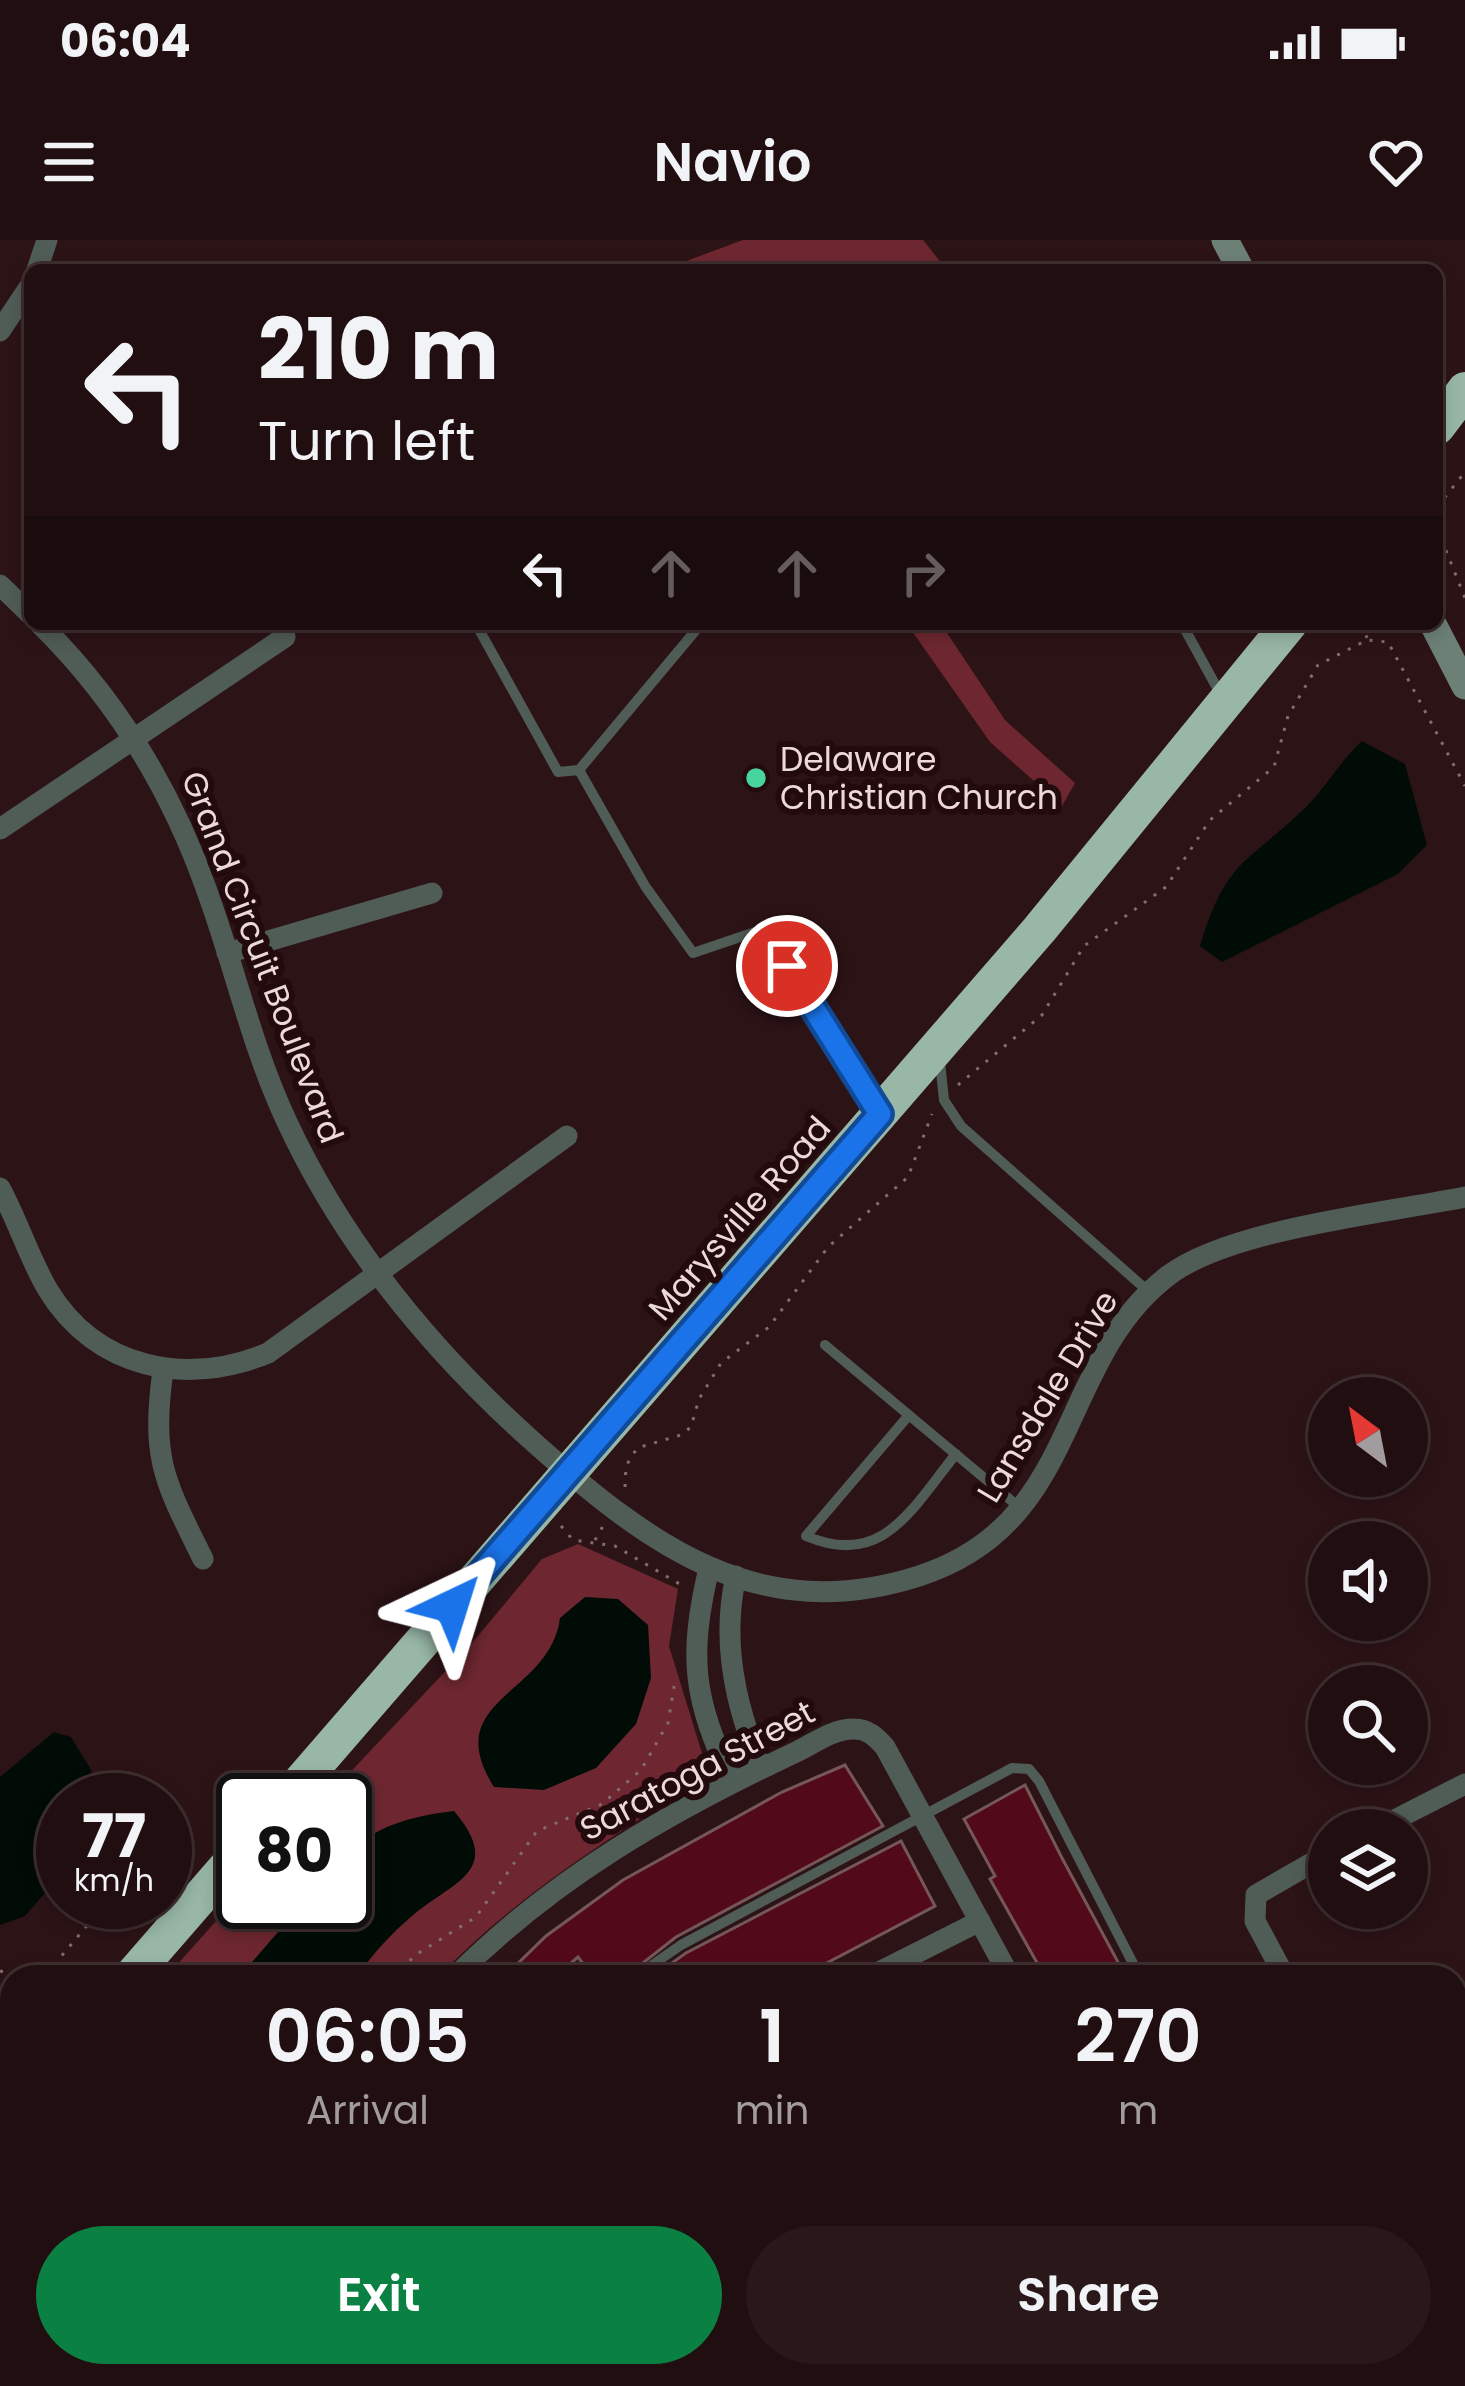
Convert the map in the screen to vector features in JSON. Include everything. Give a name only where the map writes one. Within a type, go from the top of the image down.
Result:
[{"type":"highway","points":[[1443,419],[1465,390]]},
{"type":"highway","name":"Marysville Road","points":[[307,1773],[939,1046],[1228,704],[1284,630]]},
{"type":"highway","points":[[141,1965],[216,1879]]},
{"type":"street","points":[[0,331],[24,295]]},
{"type":"street","points":[[0,585],[24,608]]},
{"type":"street","name":"Grand Circuit Boulevard","points":[[45,630],[134,734],[178,817],[287,1124],[321,1189],[379,1275],[468,1382],[568,1473]]},
{"type":"street","points":[[1436,630],[1465,686]]},
{"type":"street","points":[[0,830],[134,734],[285,637]]},
{"type":"street","points":[[227,953],[432,892]]},
{"type":"street","points":[[0,1188],[45,1286],[75,1325],[118,1355],[163,1370],[222,1369],[268,1353],[567,1136]]},
{"type":"street","name":"Lansdale Drive","points":[[568,1473],[650,1540],[709,1568],[764,1586],[865,1588],[915,1578],[973,1552],[1023,1510],[1105,1357],[1149,1292],[1200,1256],[1465,1197]]},
{"type":"street","points":[[163,1370],[156,1446],[166,1485],[202,1559]]},
{"type":"street","points":[[709,1568],[695,1630],[695,1681],[701,1711],[732,1781]]},
{"type":"street","points":[[736,1576],[730,1643],[735,1694],[761,1766]]},
{"type":"street","name":"Saratoga Street","points":[[468,1965],[555,1886],[761,1766],[828,1735],[864,1730],[885,1747],[1004,1965]]},
{"type":"street","points":[[1417,1809],[1465,1784]]},
{"type":"street","points":[[1279,1965],[1255,1921],[1253,1906],[1267,1885],[1308,1864]]},
{"type":"street","points":[[892,1965],[980,1921]]},
{"type":"lane","points":[[479,630],[558,772],[579,770],[695,630]]},
{"type":"lane","points":[[1185,630],[1228,704]]},
{"type":"lane","points":[[579,770],[645,886],[693,953],[764,929],[880,1114]]},
{"type":"lane","points":[[939,1046],[944,1100],[961,1126],[1149,1292]]},
{"type":"lane","points":[[825,1345],[1023,1510]]},
{"type":"lane","points":[[909,1415],[806,1536],[831,1547],[871,1545],[908,1513],[956,1454]]},
{"type":"lane","points":[[652,1965],[681,1945],[1012,1768],[1029,1769],[1134,1965]]},
{"type":"path","points":[[1443,500],[1465,472]]},
{"type":"path","points":[[1443,543],[1465,598]]},
{"type":"path","points":[[1364,630],[1367,640]]},
{"type":"path","points":[[595,1540],[625,1491],[626,1466],[637,1448],[647,1441],[681,1436],[691,1426],[698,1399],[721,1363],[769,1327],[828,1247],[908,1177],[927,1120],[944,1100],[968,1073],[1042,1015],[1084,946],[1166,887],[1210,820],[1274,767],[1288,716],[1318,664],[1367,640],[1388,642],[1465,786]]},
{"type":"path","points":[[536,1510],[573,1540],[595,1540],[685,1587],[681,1602]]},
{"type":"path","points":[[405,1965],[476,1917],[537,1831],[602,1804],[641,1770],[668,1724],[675,1672]]},
{"type":"path","points":[[56,1965],[84,1929]]},
{"type":"shaded area","points":[[743,240],[923,240],[942,264],[678,264]]},
{"type":"shaded area","points":[[911,630],[945,630],[1005,720],[1075,783],[1062,806],[990,742]]},
{"type":"shaded area","points":[[1362,741],[1405,764],[1427,845],[1398,874],[1222,962],[1200,946],[1230,878],[1307,806]]},
{"type":"shaded area","points":[[578,1544],[678,1589],[669,1646],[709,1776],[533,1893],[450,1965],[177,1965],[216,1921],[216,1929],[372,1929],[372,1773],[349,1773],[472,1643],[542,1559]]},
{"type":"shaded area","points":[[585,1597],[618,1599],[648,1625],[651,1678],[636,1724],[596,1768],[544,1790],[494,1787],[480,1757],[479,1734],[488,1715],[538,1665],[552,1644],[560,1618]]},
{"type":"shaded area","points":[[54,1732],[71,1737],[92,1773],[36,1773],[36,1903],[25,1916],[0,1925],[0,1777]]},
{"type":"shaded area","points":[[454,1811],[475,1848],[468,1873],[397,1929],[366,1965],[249,1965],[281,1929],[372,1929],[372,1835],[395,1824]]},
{"type":"building","points":[[845,1765],[883,1826],[676,1937],[640,1965],[584,1965],[578,1957],[569,1965],[516,1965],[546,1936],[623,1880],[782,1792]]},
{"type":"building","points":[[1025,1785],[1120,1965],[1038,1965],[990,1879],[995,1876],[964,1819]]},
{"type":"building","points":[[901,1841],[935,1906],[823,1965],[669,1965]]},
{"type":"place","name":"Delaware Christian Church","points":[[756,778]]},
{"type":"route","points":[[452,1606],[880,1114],[787,966]]}]
